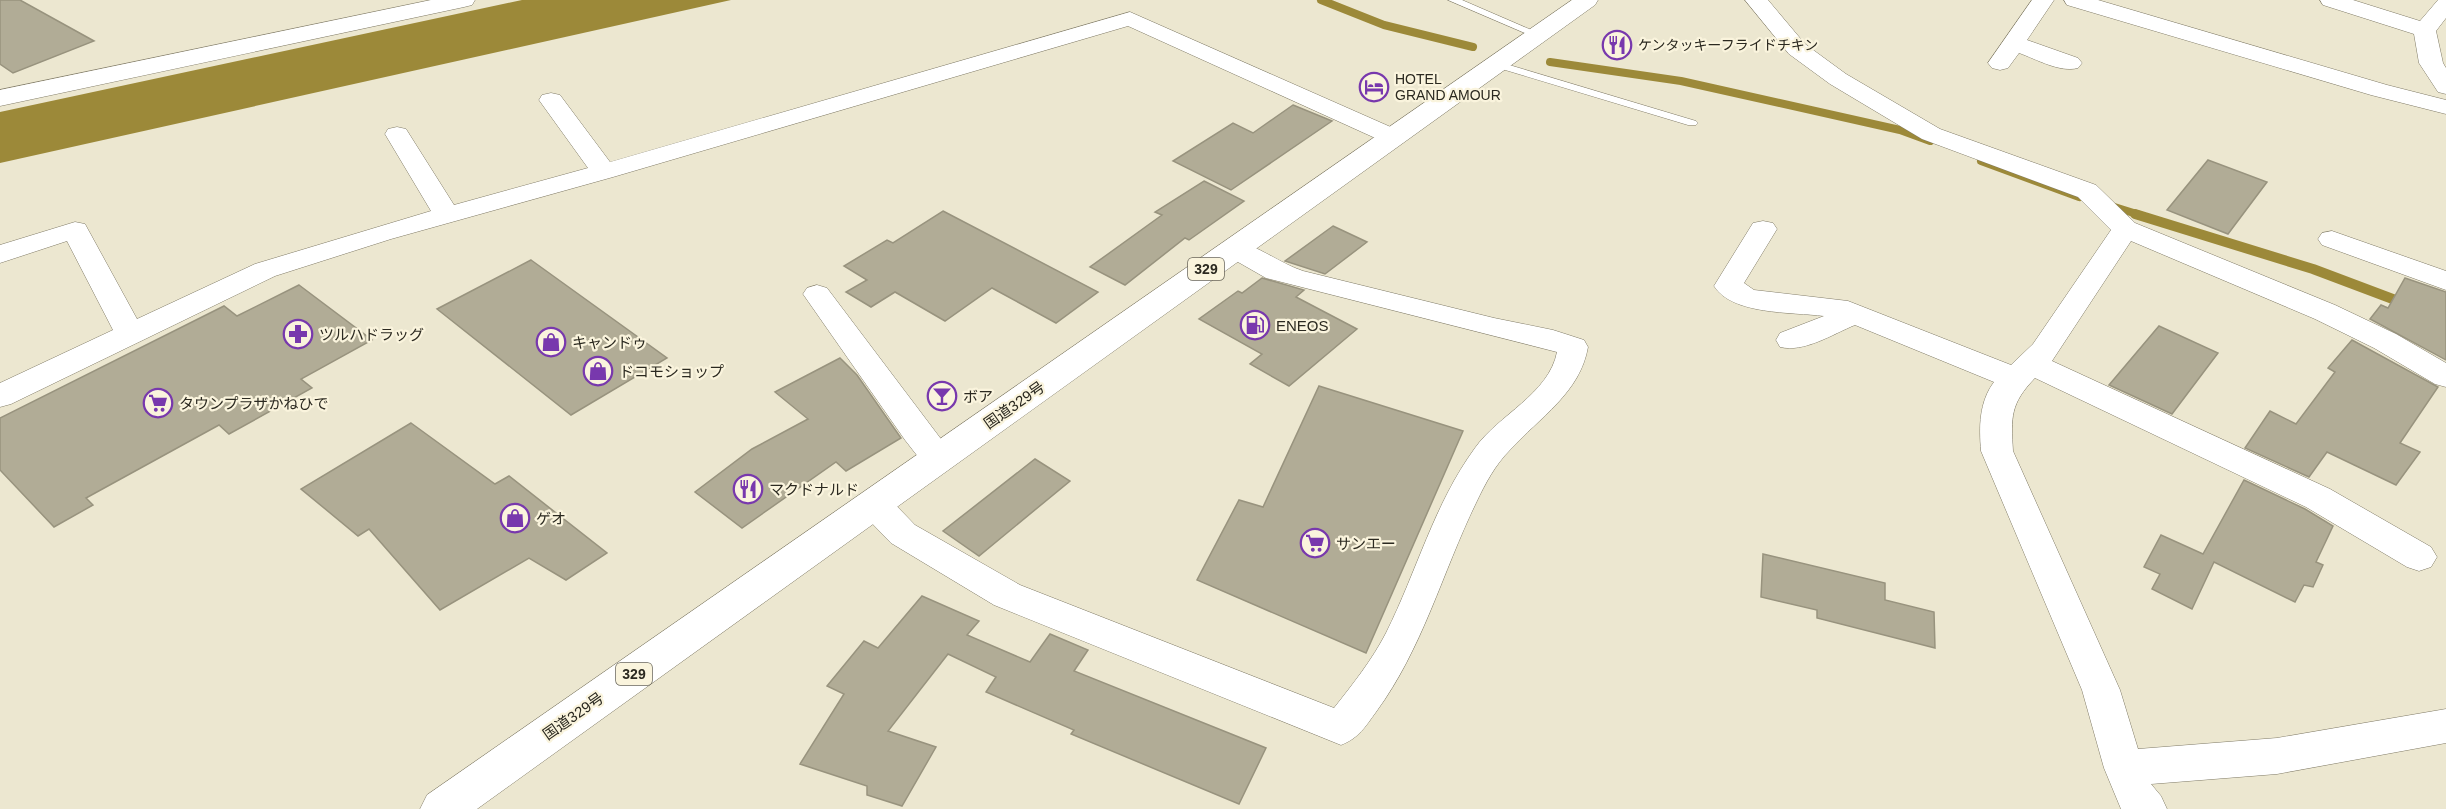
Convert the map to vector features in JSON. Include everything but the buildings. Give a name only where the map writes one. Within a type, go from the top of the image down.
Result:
[{"type":"main road","points":[[0,98],[458,0]]},
{"type":"main road","name":"国道329号","points":[[442,809],[1587,0]]},
{"type":"street","points":[[1756,0],[1797,49],[1838,79],[1931,134],[2087,191],[2125,229],[2325,312],[2385,341],[2446,377]]},
{"type":"street","points":[[2000,63],[2043,0]]},
{"type":"street","points":[[2075,0],[2379,90],[2446,107]]},
{"type":"street","points":[[2331,0],[2425,30]]},
{"type":"street","points":[[2425,30],[2446,4]]},
{"type":"street","points":[[0,396],[265,270],[381,233],[604,172],[1130,19],[1393,136]]},
{"type":"street","points":[[2425,30],[2446,87]]},
{"type":"street","points":[[2013,43],[2070,63]]},
{"type":"street","points":[[551,100],[604,172]]},
{"type":"street","points":[[397,134],[447,215]]},
{"type":"street","points":[[1763,229],[1728,286],[1747,298],[1838,308],[2024,371],[2318,498],[2420,557]]},
{"type":"street","points":[[2125,229],[2044,351],[2004,391],[1995,422],[1997,452],[2100,690],[2124,768],[2138,800],[2146,809]]},
{"type":"street","points":[[0,254],[75,230],[129,333]]},
{"type":"street","points":[[2332,239],[2446,281]]},
{"type":"street","points":[[874,504],[903,534],[1007,595],[1341,728],[1390,660],[1468,486],[1487,455],[1506,431],[1563,378],[1573,360],[1572,347],[1553,340],[1494,328],[1295,278],[1276,272],[1234,249]]},
{"type":"street","points":[[817,294],[938,459]]},
{"type":"street","points":[[1791,340],[1856,314]]},
{"type":"street","points":[[2124,768],[2277,756],[2446,726]]},
{"type":"lane","points":[[1453,0],[1538,35]]},
{"type":"lane","points":[[1496,64],[1692,123]]},
{"type":"shaded area","points":[[522,0],[731,0],[0,163],[0,112]]},
{"type":"waterway","points":[[1321,0],[1384,25],[1473,47]]},
{"type":"waterway","points":[[1550,62],[1681,81],[1900,130],[1930,141]]},
{"type":"waterway","points":[[1981,161],[2079,197]]},
{"type":"waterway","points":[[2108,205],[2140,215]]},
{"type":"waterway","points":[[2135,214],[2313,269],[2406,304]]},
{"type":"place","name":"ケンタッキーフライドチキン","points":[[1617,45]]},
{"type":"place","name":"HOTEL GRAND AMOUR","points":[[1374,87]]},
{"type":"place","name":"ENEOS","points":[[1255,325]]},
{"type":"place","name":"ツルハドラッグ","points":[[298,334]]},
{"type":"place","name":"キャンドゥ","points":[[551,342]]},
{"type":"place","name":"ドコモショップ","points":[[598,371]]},
{"type":"place","name":"ボア","points":[[942,396]]},
{"type":"place","name":"タウンプラザかねひで","points":[[158,403]]},
{"type":"place","name":"マクドナルド","points":[[748,489]]},
{"type":"place","name":"ゲオ","points":[[515,518]]},
{"type":"place","name":"サンエー","points":[[1315,543]]}]
